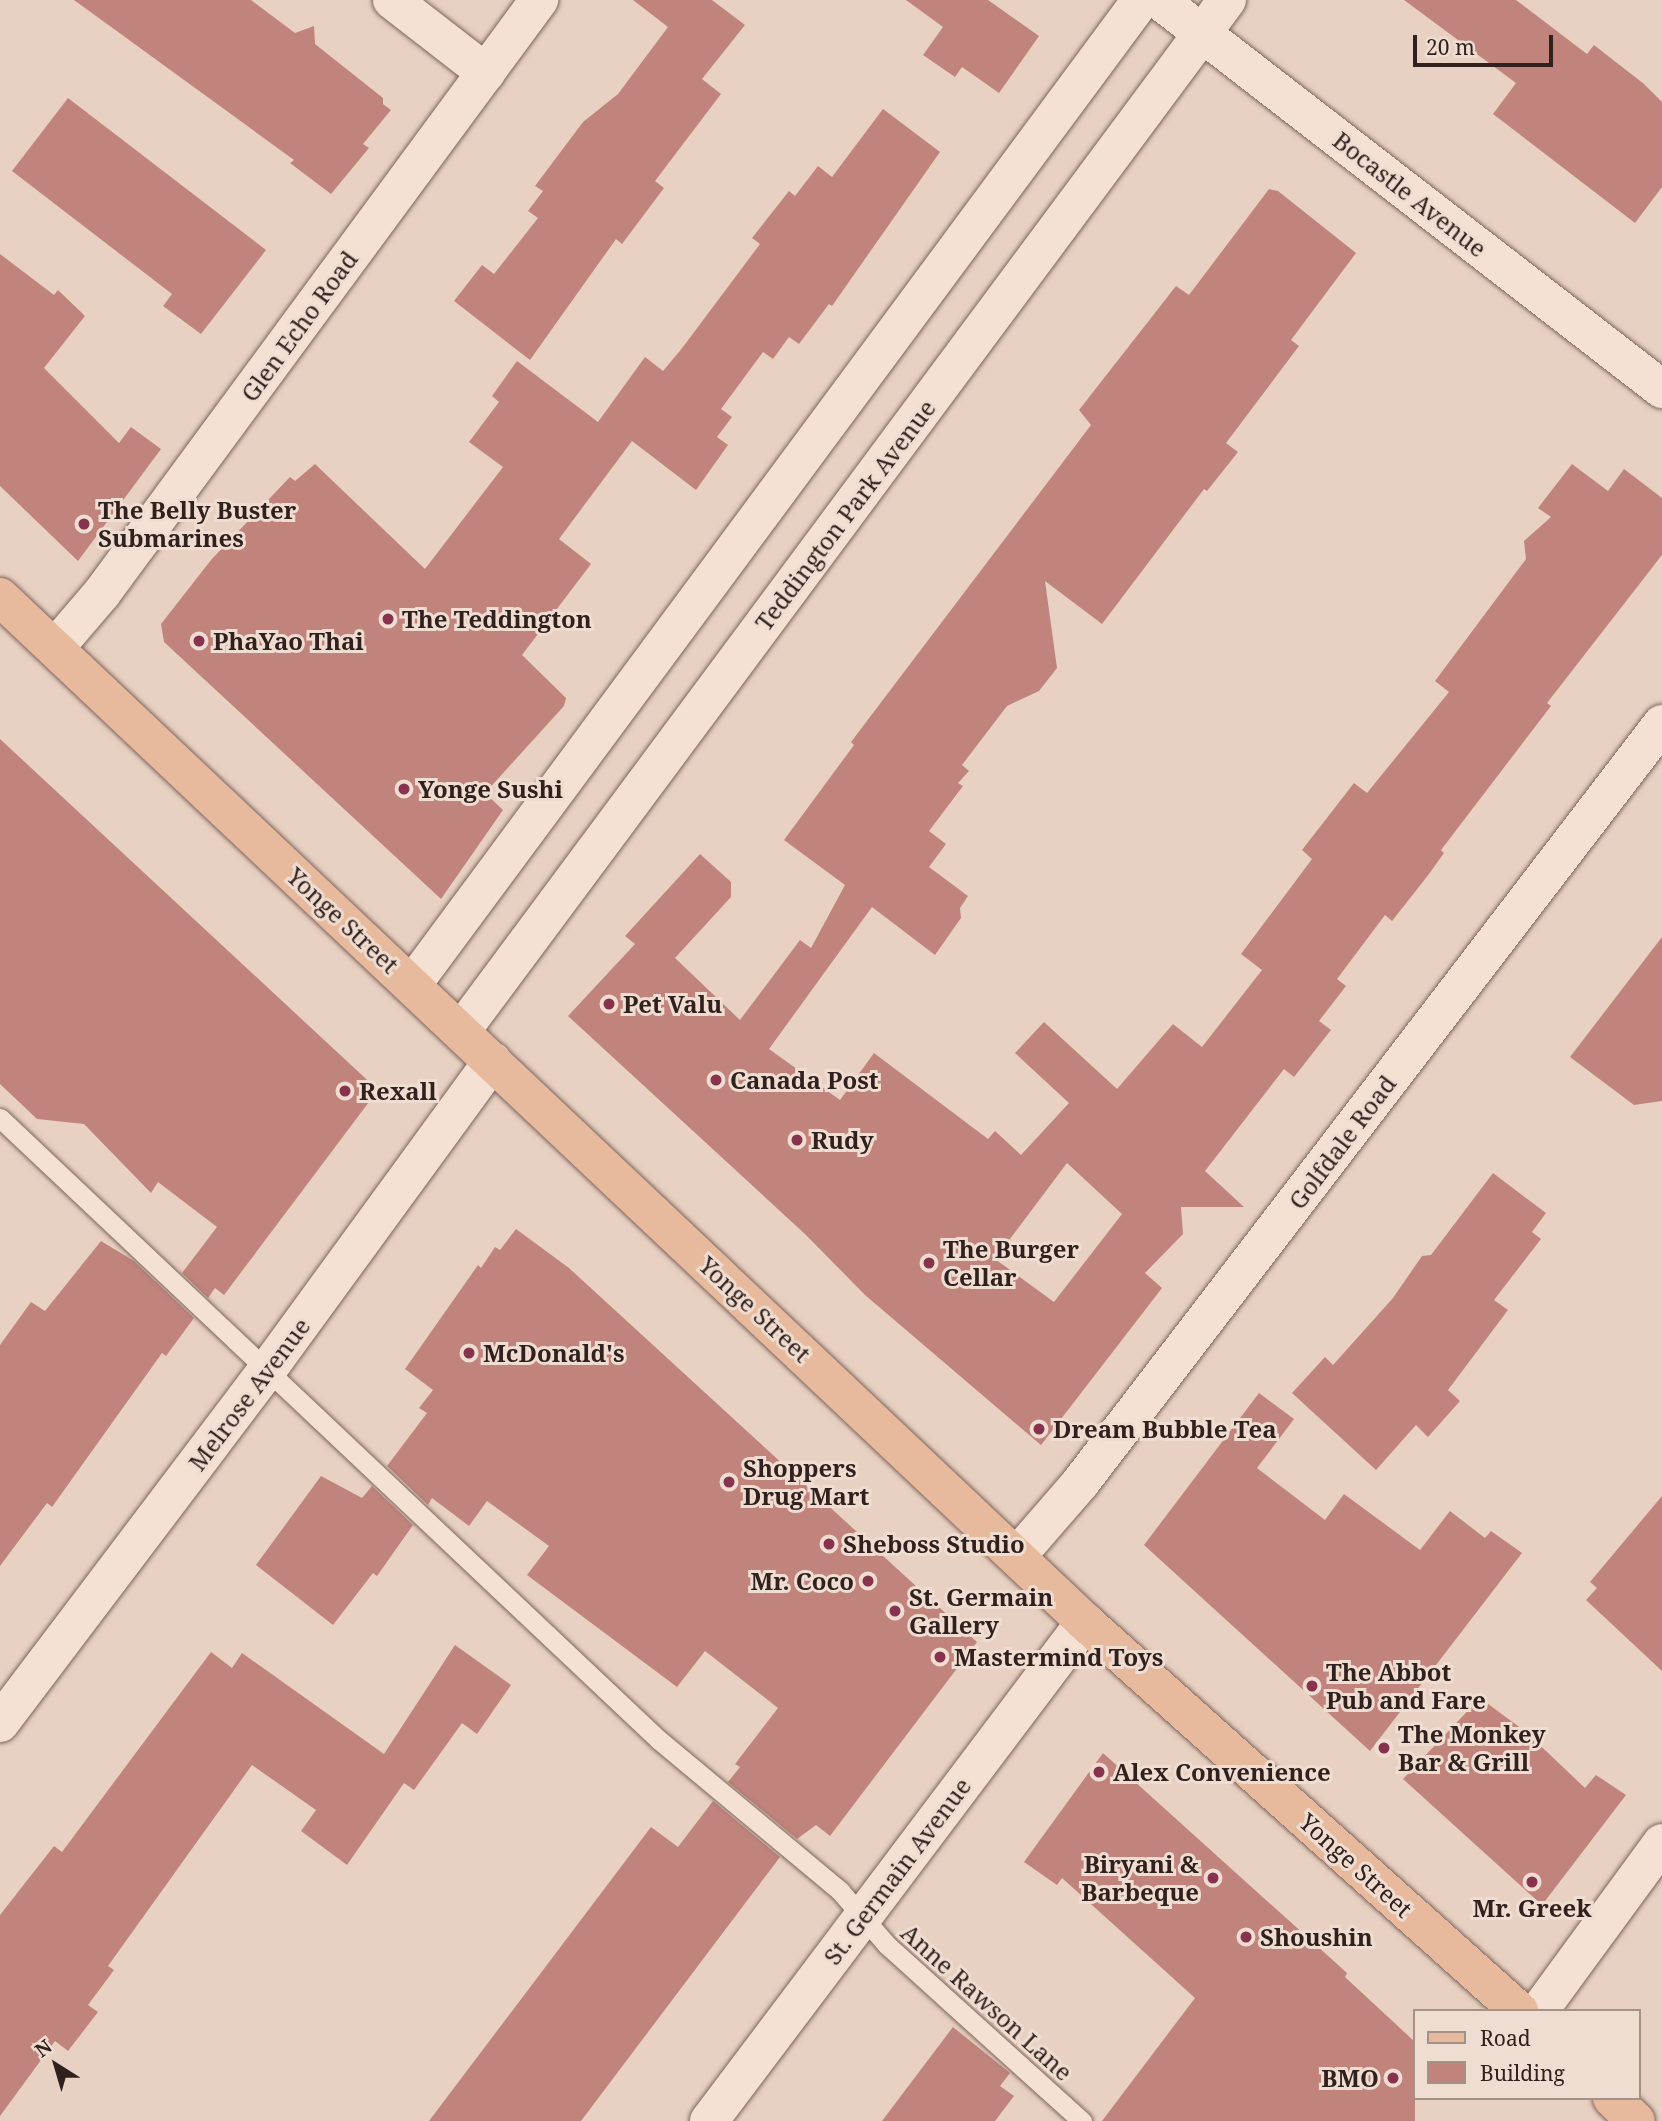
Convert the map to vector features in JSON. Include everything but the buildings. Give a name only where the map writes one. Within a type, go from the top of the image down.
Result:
[{"type":"main road","name":"Yonge Street","points":[[0,597],[462,1030],[1085,1622],[1517,2009]]},
{"type":"main road","points":[[1614,2100],[1636,2121]]},
{"type":"street","points":[[392,0],[486,73]]},
{"type":"street","name":"Glen Echo Road","points":[[55,648],[102,593],[539,0]]},
{"type":"street","points":[[412,985],[1141,0]]},
{"type":"street","name":"Bocastle Avenue","points":[[1159,0],[1662,389]]},
{"type":"street","name":"Teddington Park Avenue","points":[[462,1030],[1227,0]]},
{"type":"street","name":"Golfdale Road","points":[[1017,1556],[1081,1482],[1662,724]]},
{"type":"street","name":"Melrose Avenue","points":[[0,1723],[268,1368],[492,1061]]},
{"type":"street","name":"St. Germain Avenue","points":[[709,2121],[1085,1622]]},
{"type":"street","points":[[1540,2009],[1662,1843]]},
{"type":"lane","name":"Anne Rawson Lane","points":[[0,1118],[268,1368],[659,1740],[840,1891],[887,1945],[1082,2121]]},
{"type":"place","name":"The Belly Buster Submarines","points":[[84,524]]},
{"type":"place","name":"The Teddington","points":[[388,619]]},
{"type":"place","name":"PhaYao Thai","points":[[199,641]]},
{"type":"place","name":"Yonge Sushi","points":[[404,789]]},
{"type":"place","name":"Pet Valu","points":[[609,1004]]},
{"type":"place","name":"Canada Post","points":[[716,1080]]},
{"type":"place","name":"Rexall","points":[[345,1091]]},
{"type":"place","name":"Rudy","points":[[797,1140]]},
{"type":"place","name":"The Burger Cellar","points":[[929,1263]]},
{"type":"place","name":"McDonald's","points":[[469,1353]]},
{"type":"place","name":"Dream Bubble Tea","points":[[1039,1429]]},
{"type":"place","name":"Shoppers Drug Mart","points":[[729,1482]]},
{"type":"place","name":"Sheboss Studio","points":[[829,1544]]},
{"type":"place","name":"Mr. Coco","points":[[868,1581]]},
{"type":"place","name":"St. Germain Gallery","points":[[895,1611]]},
{"type":"place","name":"Mastermind Toys","points":[[940,1657]]},
{"type":"place","name":"The Abbot Pub and Fare","points":[[1312,1686]]},
{"type":"place","name":"The Monkey Bar & Grill","points":[[1384,1748]]},
{"type":"place","name":"Alex Convenience","points":[[1099,1772]]},
{"type":"place","name":"Biryani & Barbeque","points":[[1213,1878]]},
{"type":"place","name":"Mr. Greek","points":[[1532,1882]]},
{"type":"place","name":"Shoushin","points":[[1246,1937]]},
{"type":"place","name":"BMO","points":[[1393,2078]]}]
